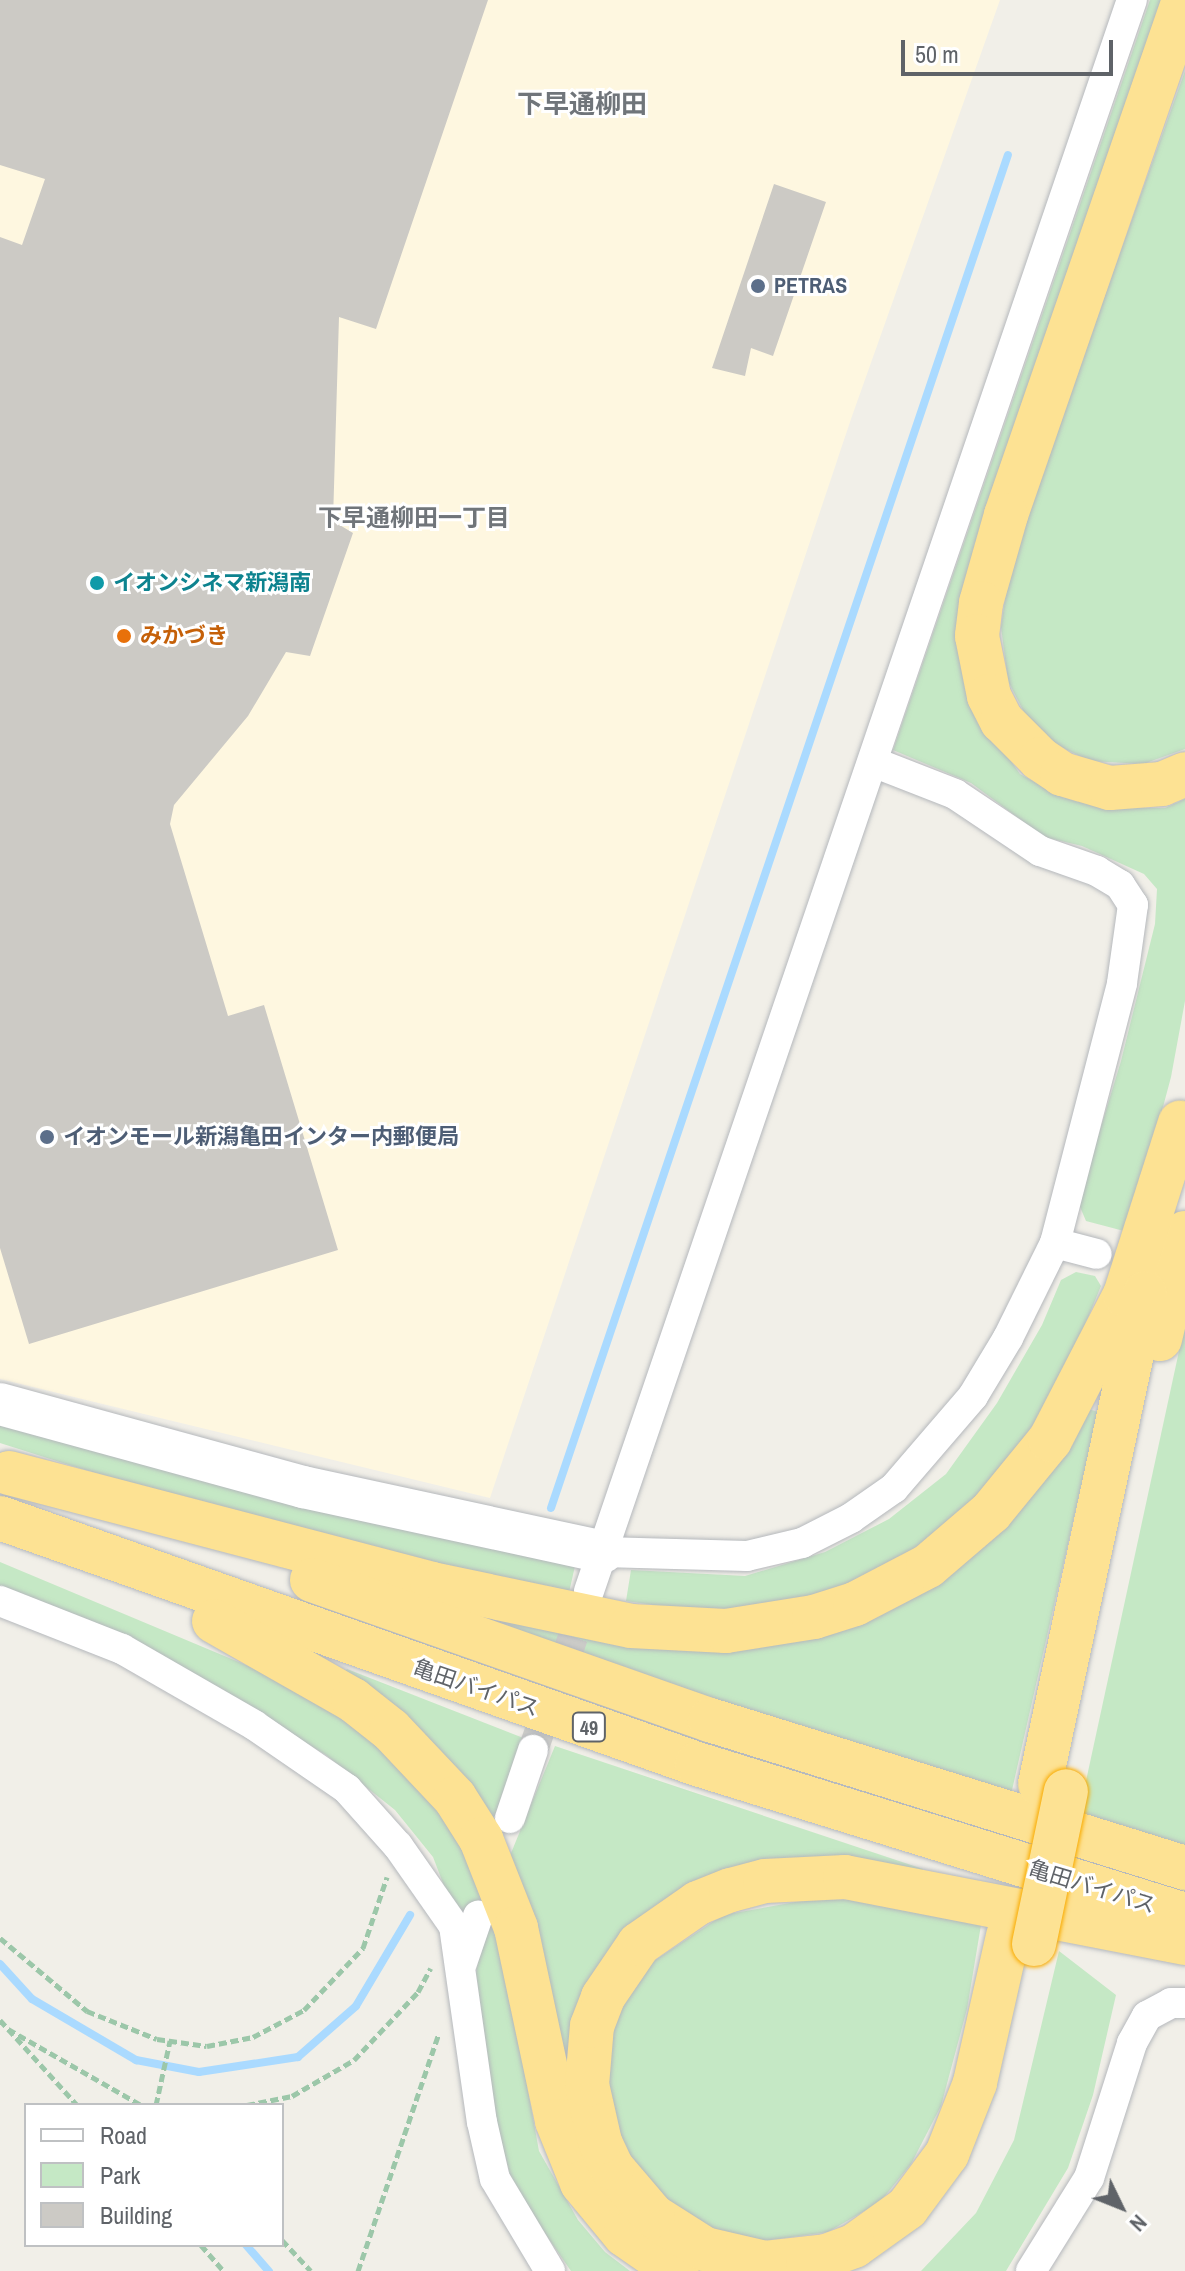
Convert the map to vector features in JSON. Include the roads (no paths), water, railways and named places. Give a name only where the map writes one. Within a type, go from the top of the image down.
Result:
[{"type":"highway","points":[[1184,0],[1006,515],[981,603],[977,636],[989,696],[1002,721],[1040,759],[1062,774],[1110,788],[1162,784],[1185,774]]},
{"type":"highway","points":[[4,1472],[432,1584],[631,1626],[726,1631],[814,1617],[855,1604],[928,1566],[991,1512],[1050,1440],[1125,1295],[1183,1113]]},
{"type":"highway","points":[[1183,1113],[1053,1787],[1021,1940],[975,2083],[947,2154],[907,2208],[864,2240],[796,2262],[735,2258],[677,2235],[630,2194],[612,2168],[596,2130],[587,2085],[587,2055],[603,1997],[639,1944],[698,1903],[731,1890],[765,1881],[845,1877],[1185,1943]]},
{"type":"highway","points":[[1053,1787],[1185,1233]]},
{"type":"highway","name":"亀田バイパス","points":[[4,1472],[710,1720],[1185,1868]]},
{"type":"highway","name":"亀田バイパス","points":[[0,1518],[697,1764],[1185,1915]]},
{"type":"highway","points":[[0,1534],[157,1594],[271,1650],[353,1700],[425,1762],[455,1798],[500,1881],[520,1943],[557,2121],[582,2183],[625,2235],[677,2271]]},
{"type":"highway","points":[[869,2271],[911,2244],[940,2216],[982,2147],[1015,2044],[1021,1940]]},
{"type":"street","points":[[589,1591],[1132,0]]},
{"type":"street","points":[[0,1404],[303,1487],[603,1552],[747,1556],[802,1543],[851,1518],[894,1488],[973,1396],[1008,1338],[1055,1243],[1122,983],[1133,905],[1120,885],[1097,871],[1040,851],[955,794],[873,762]]},
{"type":"street","points":[[1055,1243],[1097,1254]]},
{"type":"street","points":[[0,1601],[122,1649],[254,1725],[347,1789],[466,1921],[461,1967],[482,2122],[495,2179],[550,2271]]},
{"type":"street","points":[[510,1818],[533,1750]]},
{"type":"street","points":[[1031,2271],[1089,2178],[1132,2043],[1147,2016],[1171,2003],[1185,2003]]},
{"type":"waterway","points":[[551,1508],[1008,155]]},
{"type":"waterway","points":[[0,1964],[32,1999],[136,2060],[199,2072],[298,2057],[356,2006],[410,1915]]},
{"type":"waterway","points":[[248,2247],[269,2271]]},
{"type":"tunnel","points":[[533,1750],[586,1600]]},
{"type":"place","name":"PETRAS","points":[[758,286]]},
{"type":"place","name":"イオンシネマ新潟南","points":[[97,583]]},
{"type":"place","name":"みかづき","points":[[124,636]]},
{"type":"place","name":"イオンモール新潟亀田インター内郵便局","points":[[47,1137]]},
{"type":"district","name":"下早通柳田","points":[[582,104]]},
{"type":"district","name":"下早通柳田一丁目","points":[[414,518]]}]
